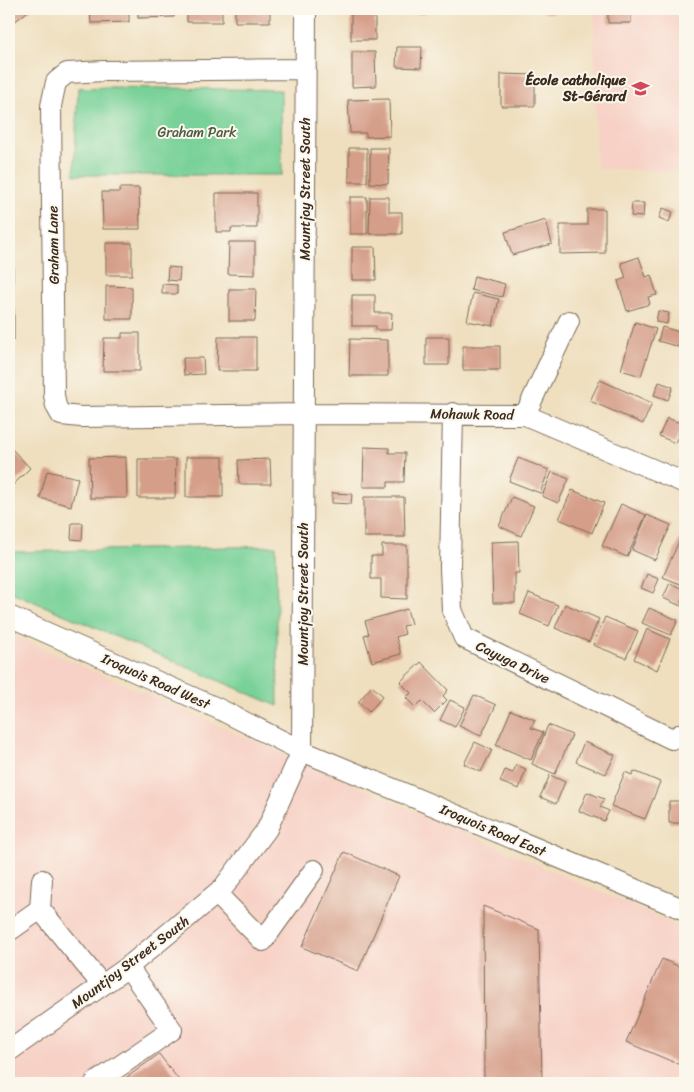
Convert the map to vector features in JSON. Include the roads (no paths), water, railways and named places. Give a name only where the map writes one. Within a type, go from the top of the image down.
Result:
[{"type":"street","name":"Mountjoy Street South","points":[[9,1051],[128,967],[224,888],[267,828],[302,751],[306,9]]},
{"type":"street","name":"Graham Lane","points":[[304,414],[81,417],[61,415],[56,406],[54,395],[52,106],[56,82],[67,73],[306,69]]},
{"type":"street","points":[[525,415],[569,321]]},
{"type":"street","name":"Mohawk Road","points":[[304,414],[453,413],[525,415],[685,483]]},
{"type":"street","name":"Cayuga Drive","points":[[453,413],[450,568],[452,610],[464,638],[672,739],[685,732]]},
{"type":"street","name":"Iroquois Road West","points":[[9,616],[219,709],[302,751]]},
{"type":"street","name":"Iroquois Road East","points":[[302,751],[685,910]]},
{"type":"street","points":[[217,894],[263,941],[314,870]]},
{"type":"street","points":[[42,880],[40,909],[102,985]]},
{"type":"street","points":[[9,931],[40,909]]},
{"type":"street","points":[[95,1083],[172,1030],[128,967]]},
{"type":"place","name":"École catholique St-Gérard","points":[[640,88]]},
{"type":"park label","name":"Graham Park","points":[[197,132]]}]
